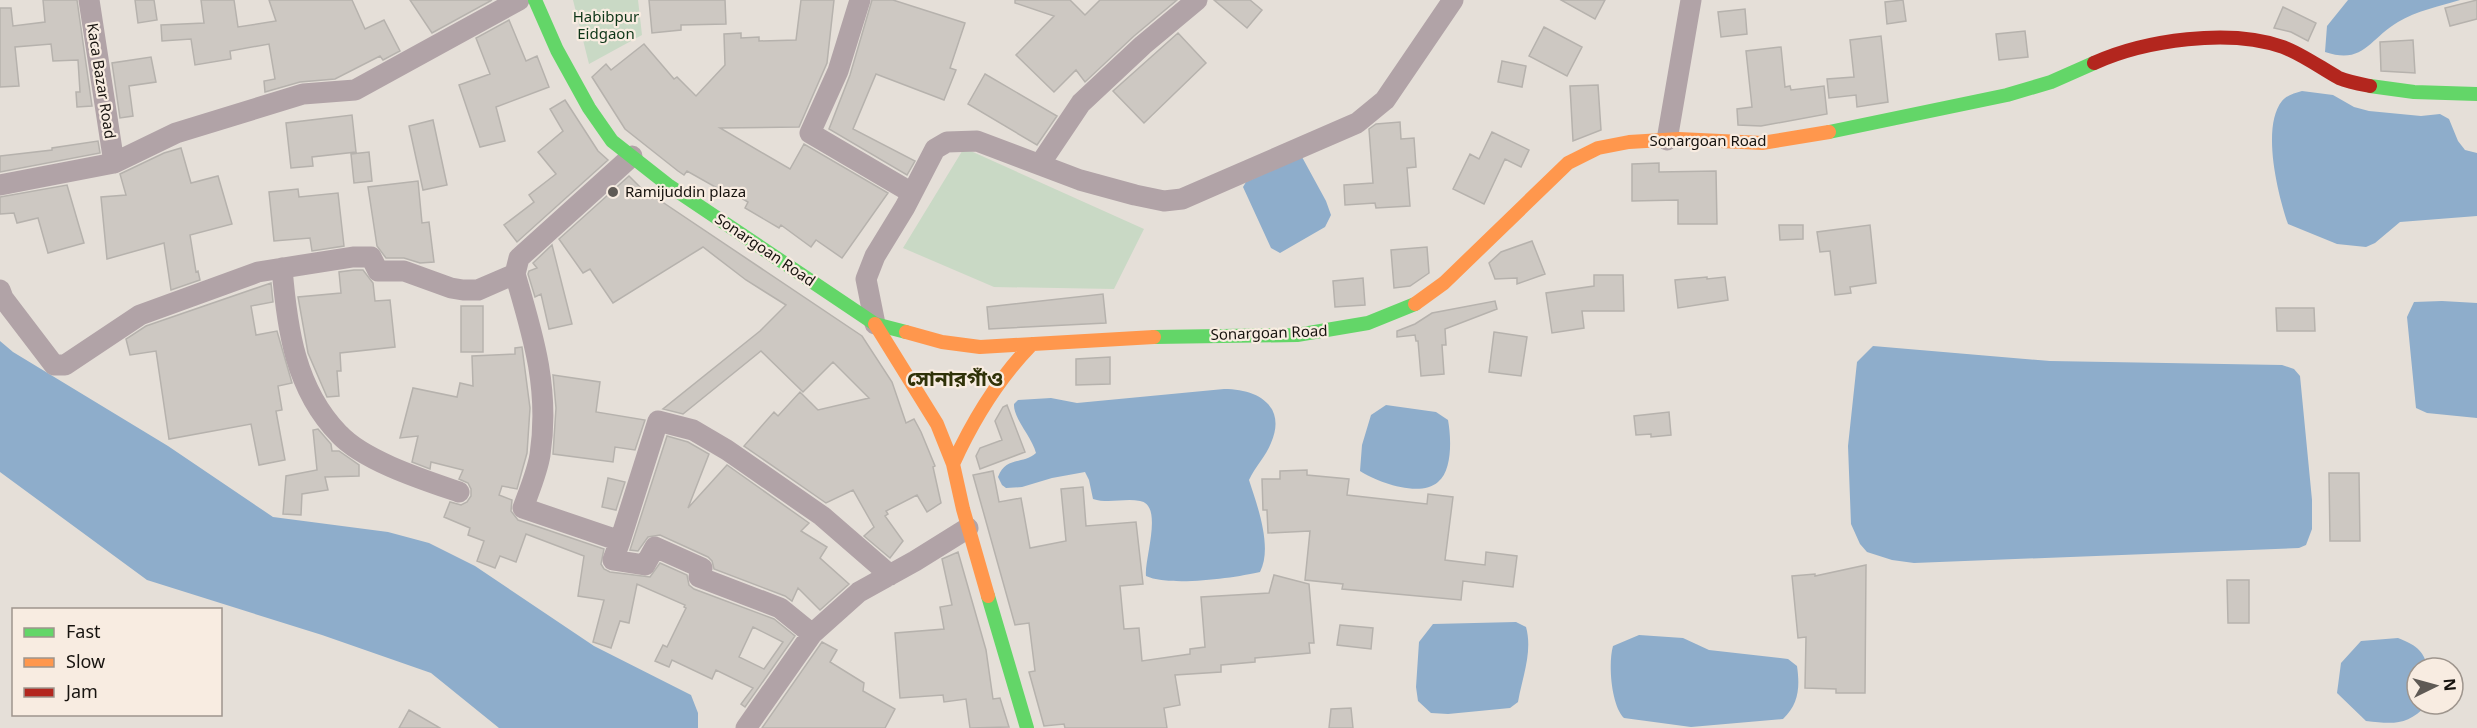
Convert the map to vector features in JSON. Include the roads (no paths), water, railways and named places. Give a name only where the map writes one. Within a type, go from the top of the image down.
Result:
[{"type":"main road","name":"Sonargoan Road","points":[[535,0],[556,50],[588,108],[612,141],[668,185],[874,324],[942,342],[980,347],[1190,335],[1297,335],[1368,323],[1408,308],[1444,283],[1568,163],[1598,148],[1613,144],[1667,140],[1762,143],[1817,134],[2007,95],[2051,82],[2107,57],[2158,42],[2209,38],[2251,41],[2283,47],[2342,79],[2377,88],[2477,94]]},
{"type":"main road","name":"Sonargoan Road","points":[[874,324],[937,424],[953,464],[968,528],[1027,728]]},
{"type":"main road","points":[[953,464],[969,429],[1015,360],[1032,344]]},
{"type":"street","name":"Kaca Bazar Road","points":[[89,0],[114,163]]},
{"type":"street","points":[[0,185],[114,163],[176,133],[303,94],[355,90],[519,0]]},
{"type":"street","points":[[860,0],[838,71],[810,133],[912,194]]},
{"type":"street","points":[[1040,164],[1081,103],[1143,45],[1197,0]]},
{"type":"street","points":[[874,324],[866,279],[875,256],[912,194],[935,149],[947,141],[977,141],[1080,180],[1135,195],[1164,201],[1182,199],[1357,123],[1385,100],[1454,0]]},
{"type":"street","points":[[1667,140],[1691,0]]},
{"type":"street","points":[[621,541],[523,508],[540,458],[543,427],[542,400],[537,346],[514,274],[519,258],[632,156]]},
{"type":"street","points":[[0,290],[3,298],[54,365],[65,365],[140,315],[258,273],[282,268],[354,257],[370,258],[378,271],[404,271],[451,288],[464,290],[478,290],[514,274]]},
{"type":"street","points":[[282,268],[286,322],[299,371],[310,397],[340,436],[364,452],[411,476],[459,492]]},
{"type":"street","points":[[812,634],[780,608],[699,577],[702,567],[655,547],[645,565],[613,560],[658,421],[693,430],[727,450],[822,516],[890,575]]},
{"type":"street","points":[[746,728],[812,634],[859,592],[968,528]]},
{"type":"water","points":[[2348,0],[2460,0],[2405,18],[2358,53],[2338,55],[2325,52],[2327,26]]},
{"type":"water","points":[[2302,91],[2333,95],[2354,107],[2369,111],[2421,116],[2440,114],[2449,119],[2458,141],[2465,150],[2477,153],[2477,216],[2400,222],[2375,243],[2366,247],[2337,244],[2288,224],[2273,161],[2273,127],[2282,101]]},
{"type":"water","points":[[1302,157],[1331,215],[1325,227],[1280,253],[1271,248],[1243,187],[1246,182]]},
{"type":"water","points":[[2414,302],[2477,303],[2477,418],[2427,413],[2416,408],[2407,317]]},
{"type":"water","points":[[0,341],[13,352],[168,446],[273,517],[388,532],[429,543],[475,566],[594,646],[691,695],[698,713],[698,728],[499,728],[431,673],[322,635],[147,580],[0,472]]},
{"type":"water","points":[[1873,346],[2050,361],[2282,365],[2294,369],[2300,376],[2312,500],[2312,529],[2306,545],[2299,548],[1914,563],[1892,560],[1867,552],[1860,544],[1851,524],[1848,446],[1857,362]]},
{"type":"water","points":[[1224,389],[1248,392],[1258,396],[1272,410],[1275,419],[1275,430],[1271,443],[1249,480],[1264,538],[1264,562],[1260,572],[1219,579],[1186,581],[1170,581],[1146,576],[1152,522],[1151,512],[1147,505],[1134,500],[1093,499],[1085,472],[1052,478],[1022,487],[1006,488],[998,477],[1005,466],[1036,453],[1016,415],[1014,404],[1018,400],[1051,398],[1077,403]]},
{"type":"water","points":[[1386,405],[1436,412],[1448,420],[1449,461],[1443,477],[1430,487],[1421,489],[1399,487],[1377,480],[1360,471],[1362,445],[1371,415]]},
{"type":"water","points":[[1516,622],[1526,627],[1528,636],[1526,665],[1518,702],[1510,708],[1448,714],[1431,713],[1418,701],[1416,687],[1419,642],[1433,624]]},
{"type":"water","points":[[1639,635],[1683,638],[1709,650],[1788,659],[1797,666],[1798,688],[1795,701],[1783,719],[1691,727],[1624,718],[1613,694],[1611,673],[1613,646]]},
{"type":"water","points":[[2398,638],[2418,648],[2424,656],[2405,656],[2405,716],[2413,717],[2399,722],[2366,721],[2337,693],[2341,663],[2361,641]]},
{"type":"place","name":"Ramijuddin plaza","points":[[613,192]]},
{"type":"district","name":"সোনারগাঁও","points":[[955,379]]},
{"type":"park label","name":"Habibpur Eidgaon","points":[[606,26]]}]
